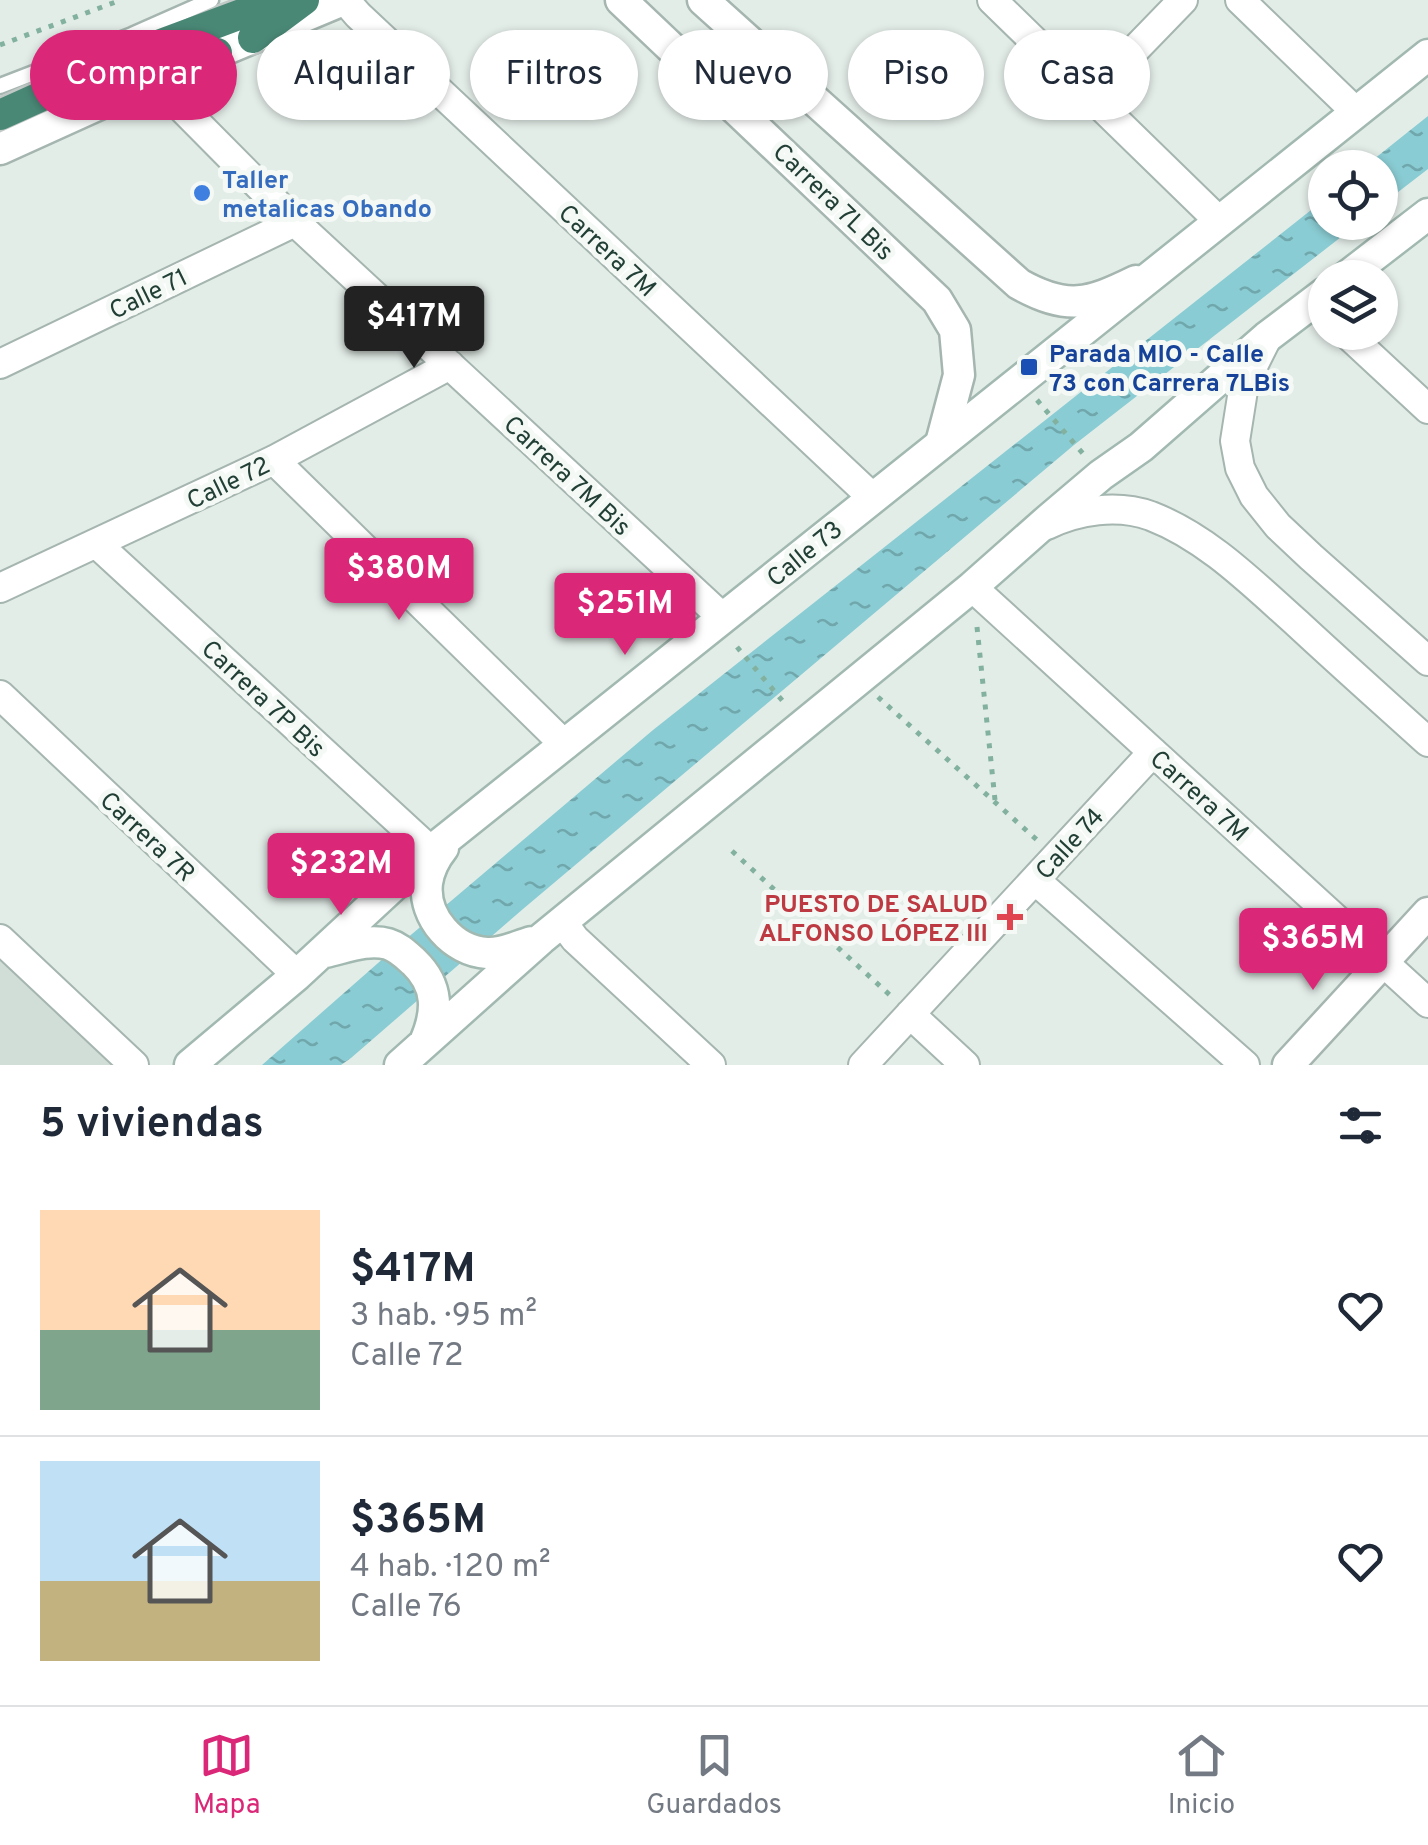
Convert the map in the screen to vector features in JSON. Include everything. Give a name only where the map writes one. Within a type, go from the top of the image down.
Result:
[{"type":"highway","points":[[199,30],[280,0]]},
{"type":"highway","points":[[253,38],[304,0]]},
{"type":"highway","points":[[0,115],[30,101]]},
{"type":"main road","points":[[237,44],[344,0]]},
{"type":"main road","name":"Carrera 7L Bis","points":[[622,0],[937,300],[955,330],[959,376],[940,443]]},
{"type":"main road","points":[[704,0],[1020,284],[1042,297],[1090,301],[1162,269]]},
{"type":"main road","name":"Calle 73","points":[[190,1065],[565,745],[1428,55]]},
{"type":"main road","points":[[0,148],[63,120]]},
{"type":"main road","points":[[1368,260],[1428,214]]},
{"type":"main road","points":[[414,1058],[552,931],[974,599],[1037,530],[1267,337],[1308,312]]},
{"type":"main road","points":[[437,853],[427,891],[429,907],[458,944],[473,952],[502,952],[552,931]]},
{"type":"main road","points":[[1288,1065],[1428,913]]},
{"type":"main road","points":[[322,953],[370,943],[388,944],[421,970],[434,992],[434,1015],[414,1058]]},
{"type":"street","name":"Carrera 7M","points":[[344,0],[873,498]]},
{"type":"street","points":[[992,0],[1023,30]]},
{"type":"street","points":[[1150,34],[1183,0]]},
{"type":"street","points":[[1240,0],[1356,112]]},
{"type":"street","name":"Carrera 7M Bis","points":[[194,120],[295,222],[723,618]]},
{"type":"street","points":[[1115,120],[1219,221]]},
{"type":"street","name":"Calle 71","points":[[0,364],[295,222]]},
{"type":"street","points":[[1267,337],[1244,384],[1235,441],[1246,482],[1278,526],[1428,662]]},
{"type":"street","points":[[1364,350],[1428,409]]},
{"type":"street","name":"Calle 72","points":[[0,588],[274,460],[450,365]]},
{"type":"street","points":[[274,460],[565,745]]},
{"type":"street","points":[[1037,530],[1067,516],[1117,510],[1149,515],[1187,534],[1230,563],[1428,742]]},
{"type":"street","name":"Carrera 7P Bis","points":[[98,544],[437,853]]},
{"type":"street","name":"Carrera 7M","points":[[974,599],[1152,752],[1428,1003]]},
{"type":"street","name":"Carrera 7R","points":[[0,695],[298,975]]},
{"type":"street","name":"Calle 74","points":[[863,1065],[1152,752]]},
{"type":"street","points":[[1035,880],[1245,1065]]},
{"type":"street","points":[[552,931],[575,939],[711,1065]]},
{"type":"street","points":[[0,939],[134,1065]]},
{"type":"street","points":[[910,1014],[966,1065]]},
{"type":"lane","points":[[0,86],[211,0]]},
{"type":"path","points":[[1,42],[121,0]]},
{"type":"path","points":[[1045,409],[1087,459]]},
{"type":"path","points":[[974,599],[996,803]]},
{"type":"path","points":[[737,647],[786,705]]},
{"type":"path","points":[[876,694],[1056,858]]},
{"type":"path","points":[[732,850],[910,1014]]},
{"type":"shaded area","points":[[0,955],[115,1065],[0,1065]]},
{"type":"water","points":[[1428,116],[1428,169],[1398,192],[1398,150],[1385,150]]},
{"type":"water","points":[[1308,212],[1308,240],[1337,240],[1074,445],[351,1058],[341,1065],[262,1065],[653,730]]},
{"type":"place","name":"Taller metalicas Obando","points":[[202,193]]},
{"type":"place","name":"Parada MIO - Calle 73 con Carrera 7LBis","points":[[1029,367]]},
{"type":"place","name":"PUESTO DE SALUD ALFONSO LÓPEZ III","points":[[1010,917]]}]
